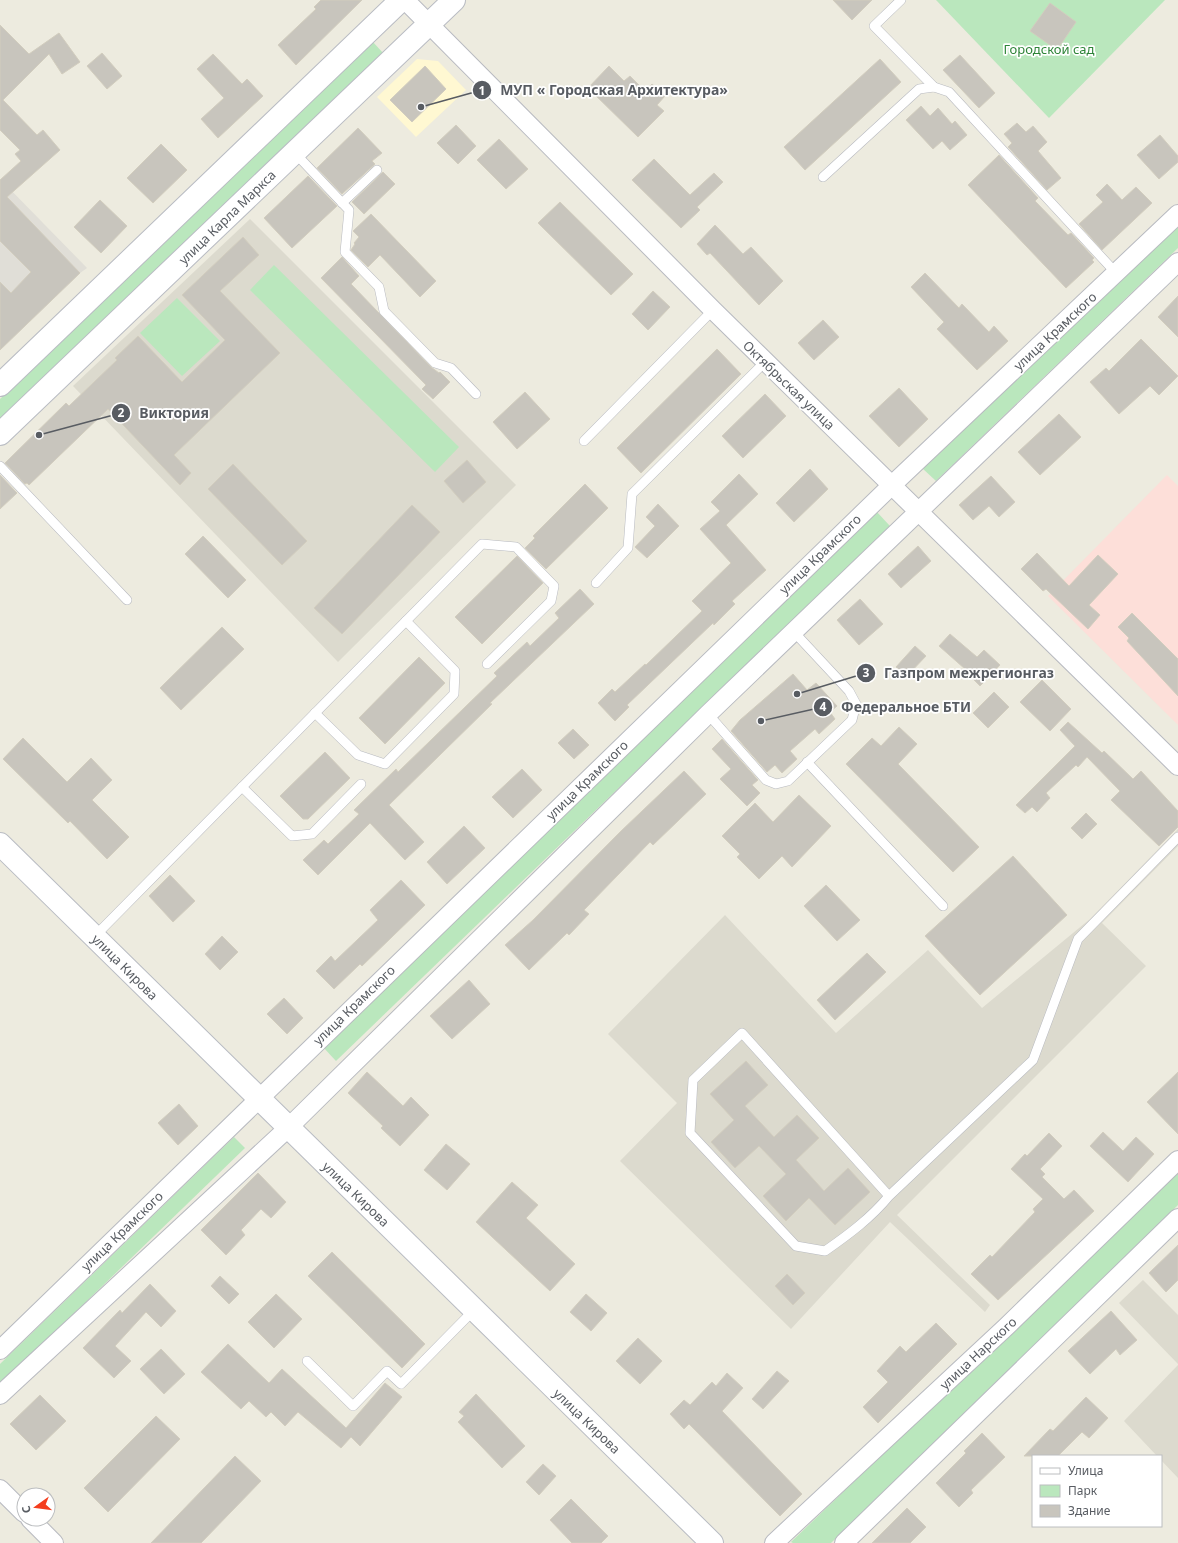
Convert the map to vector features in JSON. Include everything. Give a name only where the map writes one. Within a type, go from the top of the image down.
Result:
[{"type":"main road","points":[[0,385],[401,0]]},
{"type":"main road","name":"улица Карла Маркса","points":[[0,434],[454,0]]},
{"type":"main road","name":"улица Кирова","points":[[0,844],[712,1543]]},
{"type":"street","name":"Октябрьская улица","points":[[405,0],[765,362],[1178,766]]},
{"type":"street","name":"улица Крамского","points":[[0,1350],[258,1098],[892,485],[1178,214]]},
{"type":"street","points":[[0,1395],[288,1128],[708,714],[918,510],[1178,262]]},
{"type":"street","name":"улица Нарского","points":[[774,1543],[1006,1327],[1178,1160]]},
{"type":"street","points":[[844,1543],[1178,1218]]},
{"type":"street","points":[[0,1489],[16,1505]]},
{"type":"street","points":[[38,1527],[54,1543]]},
{"type":"lane","points":[[901,0],[874,26],[934,87]]},
{"type":"lane","points":[[823,177],[919,89],[934,87],[949,92],[1116,273]]},
{"type":"lane","points":[[294,152],[348,210],[345,252],[379,287],[384,311],[435,363],[451,368],[476,394]]},
{"type":"lane","points":[[342,203],[377,170]]},
{"type":"lane","points":[[584,441],[713,310]]},
{"type":"lane","points":[[596,583],[628,548],[632,494],[765,362]]},
{"type":"lane","points":[[0,466],[127,600]]},
{"type":"lane","points":[[94,937],[482,544],[516,547],[554,586],[551,602],[487,664]]},
{"type":"lane","points":[[315,713],[358,756],[385,764],[454,694],[455,671],[406,621]]},
{"type":"lane","points":[[708,714],[766,780],[776,784],[788,781],[852,720],[856,704],[849,691],[794,632]]},
{"type":"lane","points":[[807,762],[943,906]]},
{"type":"lane","points":[[242,787],[292,836],[312,834],[361,784]]},
{"type":"lane","points":[[889,1196],[742,1033],[693,1080],[690,1133],[796,1246],[825,1251],[855,1229],[880,1207],[889,1196],[1033,1060],[1078,939],[1178,838]]},
{"type":"lane","points":[[307,1361],[353,1406],[387,1371],[401,1384],[474,1310]]},
{"type":"shaded area","points":[[417,59],[438,61],[466,90],[416,137],[377,97]]},
{"type":"shaded area","points":[[0,179],[87,268],[0,350]]},
{"type":"shaded area","points":[[250,219],[516,485],[338,662],[73,386]]},
{"type":"shaded area","points":[[1167,475],[1178,486],[1178,725],[1048,596]]},
{"type":"shaded area","points":[[1178,829],[1178,846],[1102,923],[1146,966],[897,1215],[990,1305],[985,1312],[890,1222],[791,1329],[620,1161],[677,1103],[608,1034],[725,915],[836,1033],[928,950],[982,1008],[1090,919]]},
{"type":"shaded area","points":[[1143,1280],[1178,1315],[1178,1364],[1119,1303]]},
{"type":"shaded area","points":[[1178,1365],[1178,1478],[1162,1461],[1162,1455],[1156,1455],[1124,1421]]},
{"type":"green space","name":"Городской сад","points":[[936,0],[1165,0],[1049,118]]},
{"type":"green space","points":[[371,40],[385,55],[0,422],[0,399]]},
{"type":"green space","points":[[1178,222],[1178,248],[936,481],[922,468]]},
{"type":"green space","points":[[274,265],[459,447],[435,472],[250,290]]},
{"type":"green space","points":[[177,298],[220,341],[182,376],[140,333]]},
{"type":"green space","points":[[876,511],[890,526],[336,1061],[322,1046]]},
{"type":"green space","points":[[234,1137],[245,1148],[0,1385],[0,1364]]},
{"type":"green space","points":[[1178,1171],[1178,1205],[831,1543],[791,1542]]},
{"type":"building","points":[[321,0],[362,0],[296,65],[278,45],[316,9],[314,7]]},
{"type":"building","points":[[833,0],[872,0],[852,20]]},
{"type":"building","points":[[1050,3],[1076,22],[1057,50],[1030,31]]},
{"type":"building","points":[[0,25],[29,54],[59,33],[80,62],[62,74],[49,54],[3,100],[37,135],[43,130],[60,150],[7,197],[80,273],[0,350],[0,282],[11,293],[31,272],[0,241],[0,180],[21,161],[15,154],[20,150],[0,130]]},
{"type":"building","points":[[102,53],[122,76],[107,89],[87,66]]},
{"type":"building","points":[[213,54],[242,84],[247,79],[263,96],[218,138],[201,119],[224,98],[197,69]]},
{"type":"building","points":[[960,55],[995,93],[979,108],[943,70]]},
{"type":"building","points":[[880,59],[901,82],[805,170],[784,147]]},
{"type":"building","points":[[425,66],[446,89],[412,122],[390,100]]},
{"type":"building","points":[[609,66],[624,81],[630,76],[645,91],[652,84],[665,96],[657,105],[664,111],[638,137],[588,88]]},
{"type":"building","points":[[921,106],[930,116],[938,108],[952,124],[955,121],[967,135],[950,150],[942,141],[933,149],[906,120]]},
{"type":"building","points":[[1017,123],[1026,132],[1033,126],[1047,142],[1038,151],[1061,178],[1047,190],[1008,147],[1012,143],[1004,134]]},
{"type":"building","points":[[456,125],[476,146],[458,164],[437,143]]},
{"type":"building","points":[[358,128],[382,153],[372,161],[375,164],[342,194],[317,168]]},
{"type":"building","points":[[1160,135],[1178,156],[1178,162],[1159,179],[1137,155]]},
{"type":"building","points":[[499,139],[528,169],[506,189],[477,160]]},
{"type":"building","points":[[161,144],[187,170],[153,203],[127,178]]},
{"type":"building","points":[[999,155],[1038,198],[1035,201],[1068,235],[1071,233],[1094,258],[1092,260],[1094,262],[1066,288],[968,185]]},
{"type":"building","points":[[654,159],[690,195],[714,173],[723,182],[697,207],[700,210],[681,228],[632,180]]},
{"type":"building","points":[[383,172],[395,184],[364,214],[352,202]]},
{"type":"building","points":[[308,176],[337,206],[292,248],[264,218]]},
{"type":"building","points":[[1107,184],[1122,200],[1136,187],[1152,203],[1102,250],[1079,224],[1103,202],[1096,195]]},
{"type":"building","points":[[100,200],[127,226],[101,253],[74,227]]},
{"type":"building","points":[[560,202],[633,274],[611,295],[538,223]]},
{"type":"building","points":[[371,214],[436,281],[420,297],[380,255],[368,267],[351,250],[359,237],[353,231]]},
{"type":"building","points":[[715,225],[743,254],[751,247],[783,281],[759,305],[710,253],[707,255],[697,244]]},
{"type":"building","points":[[243,237],[259,255],[220,291],[280,353],[174,455],[191,473],[180,485],[108,409],[29,485],[27,483],[25,484],[5,463],[66,403],[69,406],[117,360],[115,358],[138,336],[182,382],[225,340],[182,295]]},
{"type":"building","points":[[342,257],[359,276],[351,284],[431,367],[439,373],[440,372],[450,382],[433,399],[422,389],[426,385],[321,278]]},
{"type":"building","points":[[925,273],[959,308],[962,304],[989,332],[994,326],[1008,341],[977,370],[937,329],[944,322],[911,287]]},
{"type":"building","points":[[653,291],[670,307],[648,330],[632,314]]},
{"type":"building","points":[[1178,296],[1178,337],[1158,317]]},
{"type":"building","points":[[823,320],[839,337],[814,360],[798,343]]},
{"type":"building","points":[[1141,339],[1178,376],[1159,395],[1150,386],[1119,414],[1090,382],[1106,368],[1109,371]]},
{"type":"building","points":[[717,349],[741,374],[641,473],[617,448]]},
{"type":"building","points":[[899,388],[928,419],[899,447],[869,416]]},
{"type":"building","points":[[525,392],[550,419],[517,449],[493,422]]},
{"type":"building","points":[[765,394],[786,416],[743,458],[722,436]]},
{"type":"building","points":[[1059,414],[1081,437],[1040,475],[1018,452]]},
{"type":"building","points":[[467,460],[486,482],[463,503],[444,481]]},
{"type":"building","points":[[233,464],[307,541],[282,565],[208,489]]},
{"type":"building","points":[[810,469],[828,489],[794,522],[776,503]]},
{"type":"building","points":[[739,474],[758,494],[726,525],[766,570],[732,601],[735,604],[714,625],[713,623],[627,705],[629,707],[615,721],[598,703],[612,689],[615,692],[645,664],[646,665],[702,611],[692,601],[731,563],[700,529],[720,511],[711,502]]},
{"type":"building","points":[[0,475],[17,493],[0,509]]},
{"type":"building","points":[[991,476],[1015,502],[999,517],[989,506],[973,520],[959,505]]},
{"type":"building","points":[[585,484],[608,508],[546,569],[525,548],[535,538],[533,536]]},
{"type":"building","points":[[658,504],[679,526],[647,558],[635,547],[655,526],[646,517]]},
{"type":"building","points":[[412,505],[440,532],[342,634],[314,608]]},
{"type":"building","points":[[203,536],[246,580],[228,598],[185,554]]},
{"type":"building","points":[[918,546],[931,561],[901,588],[888,574]]},
{"type":"building","points":[[1037,553],[1069,586],[1098,555],[1118,574],[1089,605],[1100,615],[1088,629],[1046,589],[1043,591],[1021,569]]},
{"type":"building","points":[[517,556],[543,583],[482,644],[455,617]]},
{"type":"building","points":[[580,589],[594,604],[490,703],[492,704],[389,805],[424,842],[405,860],[370,823],[318,875],[303,860],[324,840],[328,844],[359,814],[354,810],[396,769],[398,772],[497,676],[494,673],[527,642],[530,646],[559,618],[555,613]]},
{"type":"building","points":[[860,599],[883,624],[859,645],[837,620]]},
{"type":"building","points":[[1132,613],[1178,659],[1178,696],[1127,641],[1129,638],[1118,627]]},
{"type":"building","points":[[222,627],[244,649],[181,710],[160,688]]},
{"type":"building","points":[[950,634],[977,657],[984,650],[1000,665],[980,686],[964,670],[965,669],[939,646]]},
{"type":"building","points":[[915,646],[926,656],[907,676],[896,667]]},
{"type":"building","points":[[419,657],[445,683],[385,744],[359,718]]},
{"type":"building","points":[[793,674],[807,690],[816,683],[837,706],[830,712],[835,719],[819,734],[815,729],[790,751],[797,759],[782,773],[775,765],[767,772],[731,731],[740,720]]},
{"type":"building","points":[[1042,680],[1071,709],[1050,731],[1020,702]]},
{"type":"building","points":[[994,692],[1009,707],[988,728],[973,713]]},
{"type":"building","points":[[1068,722],[1102,753],[1104,751],[1133,779],[1141,771],[1178,811],[1178,827],[1159,846],[1111,800],[1120,791],[1087,757],[1078,767],[1076,765],[1046,793],[1050,798],[1037,812],[1032,807],[1025,813],[1016,805],[1075,746],[1060,730]]},
{"type":"building","points":[[899,727],[917,744],[898,764],[979,847],[953,872],[846,764],[872,738],[881,746]]},
{"type":"building","points":[[573,729],[589,745],[574,759],[558,743]]},
{"type":"building","points":[[23,738],[67,782],[91,758],[112,780],[92,800],[129,837],[107,859],[70,821],[68,823],[3,759]]},
{"type":"building","points":[[722,739],[758,780],[752,785],[760,793],[747,806],[720,779],[731,769],[712,749]]},
{"type":"building","points":[[325,752],[350,778],[308,819],[303,819],[280,796]]},
{"type":"building","points":[[522,769],[542,790],[513,818],[492,797]]},
{"type":"building","points":[[684,771],[706,794],[653,845],[650,842],[584,910],[589,914],[569,935],[567,933],[529,970],[505,945],[533,920],[620,832]]},
{"type":"building","points":[[799,795],[831,826],[792,867],[782,856],[759,879],[737,857],[740,854],[722,836],[755,803],[773,822]]},
{"type":"building","points":[[1086,813],[1097,824],[1082,839],[1071,828]]},
{"type":"building","points":[[464,826],[485,848],[447,884],[427,862]]},
{"type":"building","points":[[1013,856],[1067,915],[980,995],[925,936]]},
{"type":"building","points":[[170,875],[195,901],[173,922],[149,896]]},
{"type":"building","points":[[401,880],[425,905],[362,966],[360,964],[334,989],[316,971],[331,956],[335,961],[378,920],[370,910]]},
{"type":"building","points":[[826,885],[860,920],[837,941],[804,906]]},
{"type":"building","points":[[222,936],[238,952],[220,970],[205,954]]},
{"type":"building","points":[[867,953],[886,972],[835,1020],[817,1000]]},
{"type":"building","points":[[469,980],[490,1004],[452,1039],[430,1016]]},
{"type":"building","points":[[284,998],[303,1018],[287,1034],[267,1014]]},
{"type":"building","points":[[746,1061],[768,1085],[745,1106],[774,1137],[797,1115],[819,1138],[796,1160],[824,1191],[848,1168],[870,1192],[835,1225],[809,1198],[786,1221],[763,1196],[786,1174],[759,1146],[735,1168],[711,1142],[734,1120],[710,1094]]},
{"type":"building","points":[[367,1072],[403,1106],[411,1097],[429,1115],[400,1146],[381,1128],[383,1126],[348,1093]]},
{"type":"building","points":[[1178,1072],[1178,1134],[1147,1102]]},
{"type":"building","points":[[179,1104],[198,1126],[178,1145],[158,1123]]},
{"type":"building","points":[[1103,1132],[1123,1151],[1136,1137],[1154,1154],[1128,1182],[1090,1146]]},
{"type":"building","points":[[1049,1133],[1062,1146],[1040,1169],[1045,1174],[1042,1177],[1064,1199],[1074,1190],[1094,1211],[998,1300],[971,1274],[990,1255],[992,1257],[1035,1212],[1033,1209],[1043,1199],[1011,1169],[1025,1154],[1027,1156]]},
{"type":"building","points":[[446,1144],[470,1164],[447,1190],[424,1170]]},
{"type":"building","points":[[258,1173],[286,1202],[271,1218],[261,1209],[241,1230],[245,1235],[226,1255],[201,1230]]},
{"type":"building","points":[[512,1182],[538,1205],[526,1218],[575,1264],[550,1291],[476,1222]]},
{"type":"building","points":[[1178,1245],[1178,1280],[1166,1292],[1149,1273]]},
{"type":"building","points":[[332,1252],[425,1344],[402,1368],[308,1276]]},
{"type":"building","points":[[787,1274],[805,1293],[793,1305],[775,1286]]},
{"type":"building","points":[[220,1276],[239,1294],[229,1304],[211,1286]]},
{"type":"building","points":[[150,1284],[176,1311],[161,1327],[146,1312],[115,1346],[131,1361],[114,1378],[83,1348],[120,1310],[122,1313]]},
{"type":"building","points":[[276,1294],[302,1319],[274,1348],[248,1322]]},
{"type":"building","points":[[586,1294],[607,1313],[591,1331],[570,1312]]},
{"type":"building","points":[[1111,1311],[1137,1340],[1120,1355],[1116,1349],[1090,1374],[1068,1351]]},
{"type":"building","points":[[936,1323],[957,1344],[878,1423],[863,1407],[888,1382],[877,1371],[900,1346],[906,1352]]},
{"type":"building","points":[[638,1338],[662,1361],[640,1384],[616,1361]]},
{"type":"building","points":[[228,1344],[269,1383],[282,1369],[346,1428],[385,1383],[402,1397],[360,1446],[351,1437],[341,1448],[298,1412],[285,1426],[271,1412],[266,1417],[249,1401],[241,1409],[201,1372]]},
{"type":"building","points":[[161,1349],[185,1374],[164,1394],[140,1369]]},
{"type":"building","points":[[777,1371],[789,1381],[763,1409],[752,1399]]},
{"type":"building","points":[[727,1373],[743,1388],[722,1411],[802,1494],[780,1516],[689,1424],[684,1429],[670,1414],[684,1400],[690,1405],[712,1382],[716,1386]]},
{"type":"building","points":[[476,1394],[525,1446],[502,1468],[458,1422],[464,1416],[459,1412]]},
{"type":"building","points":[[40,1395],[66,1421],[36,1450],[10,1424]]},
{"type":"building","points":[[1086,1397],[1108,1418],[1089,1438],[1082,1432],[1059,1455],[1024,1456],[1050,1429],[1053,1431]]},
{"type":"building","points":[[156,1416],[180,1439],[108,1512],[84,1488]]},
{"type":"building","points":[[982,1433],[1005,1457],[971,1490],[973,1493],[959,1507],[936,1483],[966,1453],[964,1451]]},
{"type":"building","points":[[235,1456],[261,1481],[201,1543],[151,1543]]},
{"type":"building","points":[[543,1464],[556,1476],[539,1495],[526,1482]]},
{"type":"building","points":[[571,1499],[608,1536],[601,1543],[572,1543],[550,1520]]},
{"type":"building","points":[[907,1508],[926,1527],[910,1543],[872,1543]]},
{"type":"place","name":"МУП « Городская Архитектура»","points":[[421,107]]},
{"type":"place","name":"Виктория","points":[[39,435]]},
{"type":"place","name":"Газпром межрегионгаз","points":[[797,694]]},
{"type":"place","name":"Федеральное БТИ","points":[[761,721]]}]
